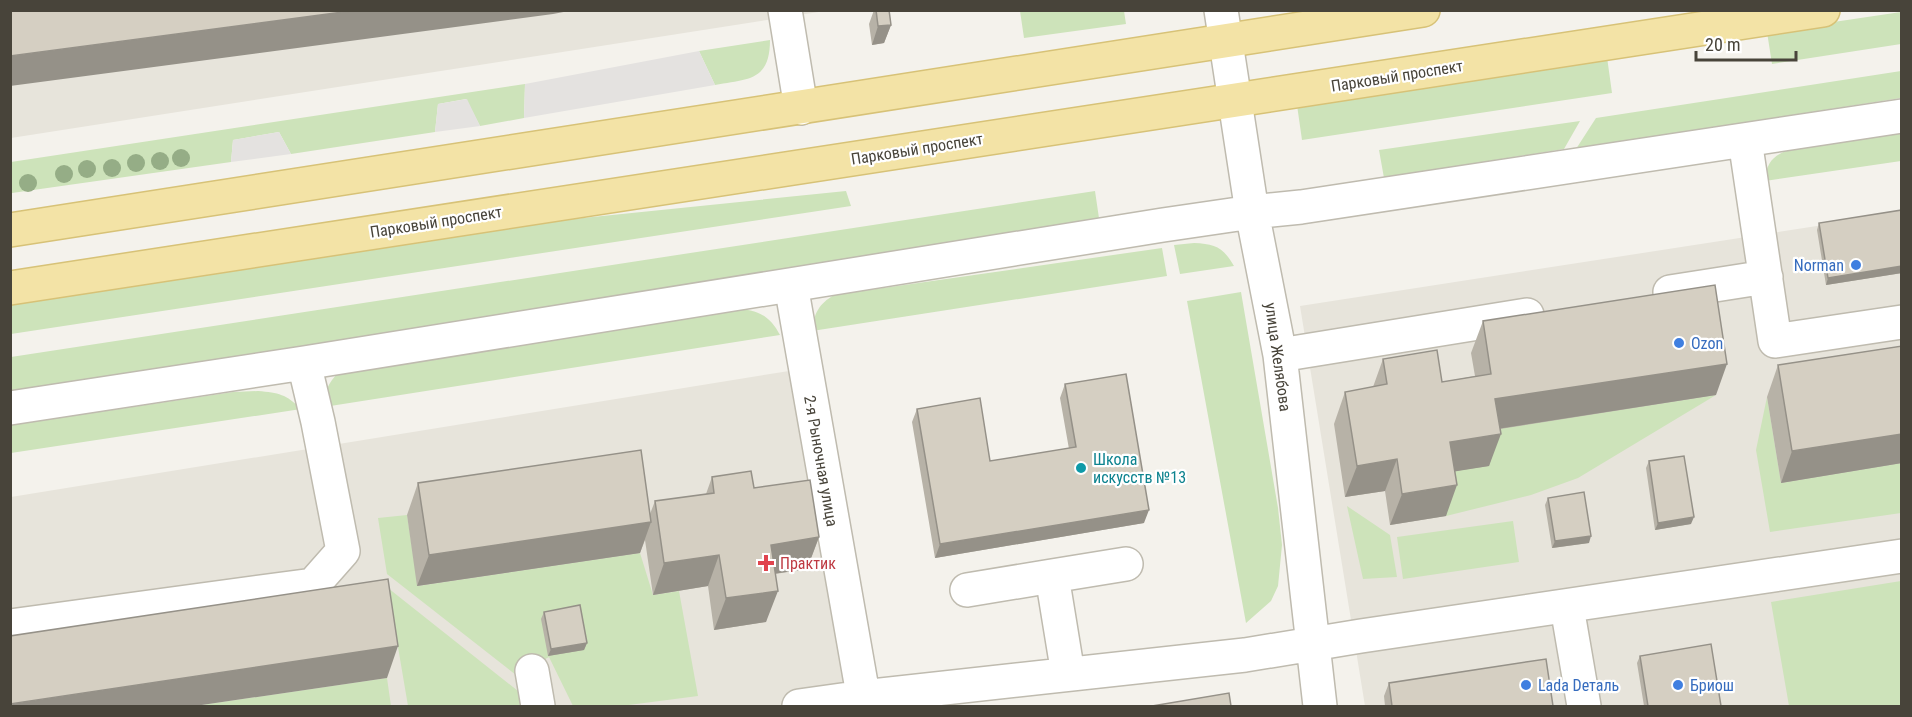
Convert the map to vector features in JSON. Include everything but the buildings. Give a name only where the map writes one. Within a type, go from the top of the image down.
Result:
[{"type":"main road","points":[[10,230],[801,108],[961,81],[1224,26],[1423,10]]},
{"type":"main road","name":"Парковый проспект","points":[[10,288],[1235,102],[1823,10]]},
{"type":"street","points":[[785,10],[801,108]]},
{"type":"street","name":"улица Желябова","points":[[1224,26],[1252,212],[1280,356],[1320,706]]},
{"type":"street","points":[[10,408],[1252,212],[1301,207],[1902,116]]},
{"type":"street","points":[[1745,140],[1775,341],[1902,322]]},
{"type":"street","points":[[1639,297],[1766,277]]},
{"type":"street","name":"2-я Рыночная улица","points":[[791,285],[864,702]]},
{"type":"street","points":[[1280,356],[1558,310]]},
{"type":"street","points":[[10,626],[313,585],[343,551],[304,363]]},
{"type":"street","points":[[799,706],[864,702],[1068,674],[1245,655],[1902,556]]},
{"type":"street","points":[[967,590],[1126,564]]},
{"type":"street","points":[[1052,576],[1068,674]]},
{"type":"street","points":[[1567,607],[1584,706]]},
{"type":"street","points":[[532,671],[538,706]]},
{"type":"shaded area","points":[[11,11],[825,11],[11,138]]},
{"type":"shaded area","points":[[699,51],[715,85],[524,118],[525,84]]},
{"type":"shaded area","points":[[467,99],[480,126],[435,132],[438,104]]},
{"type":"shaded area","points":[[279,132],[291,154],[231,162],[233,140]]},
{"type":"shaded area","points":[[1901,213],[1901,706],[1365,706],[1300,306]]},
{"type":"shaded area","points":[[789,371],[848,706],[11,706],[11,497]]},
{"type":"green space","points":[[1020,11],[1124,11],[1126,24],[1024,38]]},
{"type":"green space","points":[[1901,12],[1901,44],[1772,64],[1767,32]]},
{"type":"green space","points":[[770,40],[766,63],[755,76],[715,85],[699,51]]},
{"type":"green space","points":[[1607,57],[1612,93],[1302,140],[1297,105]]},
{"type":"green space","points":[[1901,71],[1901,98],[1576,149],[1596,118]]},
{"type":"green space","points":[[525,84],[524,118],[480,126],[466,99],[438,104],[435,132],[291,154],[279,132],[233,140],[231,162],[11,192],[11,162]]},
{"type":"green space","points":[[1580,121],[1564,149],[1384,178],[1379,150]]},
{"type":"green space","points":[[1901,132],[1901,161],[1765,181],[1767,168],[1773,158],[1789,150]]},
{"type":"green space","points":[[846,191],[851,206],[11,334],[11,304],[573,219]]},
{"type":"green space","points":[[1095,191],[1100,225],[11,391],[11,357]]},
{"type":"green space","points":[[1208,244],[1218,248],[1234,266],[1180,274],[1174,245]]},
{"type":"green space","points":[[1162,248],[1167,276],[812,331],[818,310],[834,295]]},
{"type":"green space","points":[[1241,292],[1278,508],[1282,545],[1278,586],[1271,601],[1246,623],[1187,301]]},
{"type":"green space","points":[[733,308],[761,314],[771,322],[780,335],[324,407],[327,388],[339,372]]},
{"type":"green space","points":[[258,391],[282,395],[301,409],[11,453],[11,425],[233,392]]},
{"type":"green space","points":[[1716,395],[1578,478],[1531,495],[1446,516],[1439,474],[1484,431]]},
{"type":"green space","points":[[1767,397],[1781,483],[1901,463],[1901,513],[1770,532],[1756,450]]},
{"type":"green space","points":[[1347,506],[1390,535],[1397,577],[1363,579]]},
{"type":"green space","points":[[407,515],[418,586],[640,553],[653,595],[679,591],[698,696],[621,706],[573,706],[549,657],[516,675],[387,574],[378,518]]},
{"type":"green space","points":[[1513,521],[1519,562],[1403,579],[1397,537]]},
{"type":"green space","points":[[1901,581],[1901,706],[1789,706],[1771,602]]},
{"type":"green space","points":[[388,588],[523,695],[526,706],[408,706]]},
{"type":"green space","points":[[387,678],[391,706],[195,706]]},
{"type":"place","name":"Norman","points":[[1856,265]]},
{"type":"place","name":"Ozon","points":[[1679,343]]},
{"type":"place","name":"Школа искусств №13","points":[[1081,468]]},
{"type":"place","name":"Практик","points":[[766,563]]},
{"type":"place","name":"Lada Dеталь","points":[[1526,685]]},
{"type":"place","name":"Бриош","points":[[1678,685]]}]
